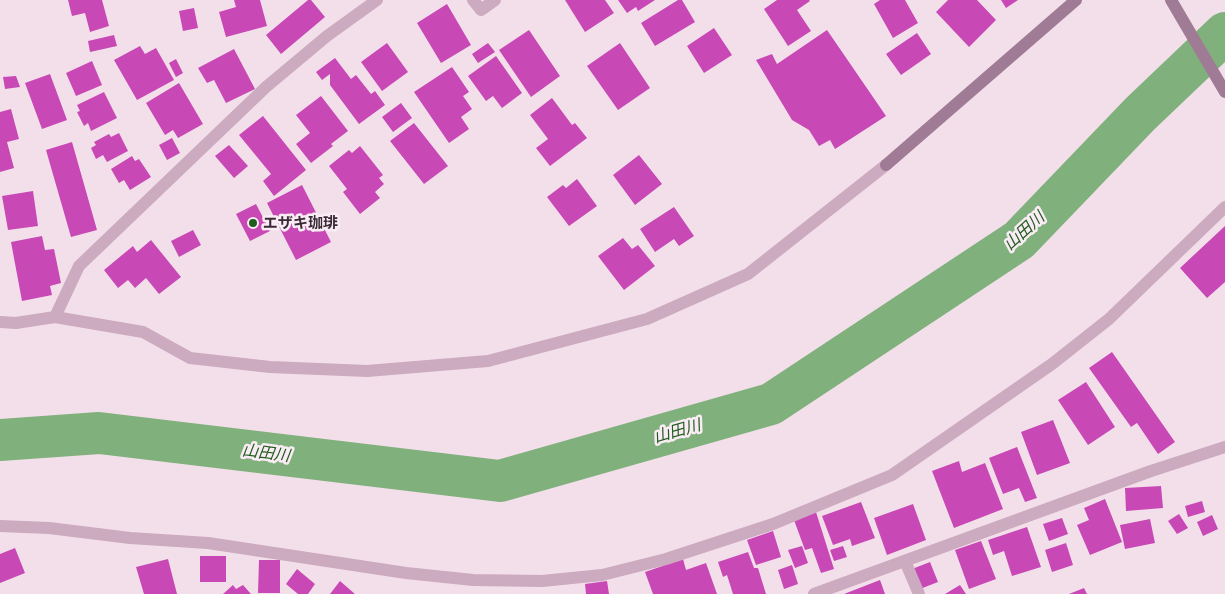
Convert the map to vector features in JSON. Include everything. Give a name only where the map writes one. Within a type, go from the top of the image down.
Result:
[{"type":"street","points":[[55,317],[79,266],[266,87],[327,36],[377,0]]},
{"type":"street","points":[[473,0],[481,10],[495,0]]},
{"type":"street","points":[[0,322],[16,323],[55,317],[143,332],[190,358],[270,367],[367,371],[488,361],[646,319],[748,274],[886,165],[1076,0]]},
{"type":"street","points":[[1171,0],[1225,92]]},
{"type":"street","points":[[0,526],[49,528],[130,538],[208,543],[406,573],[473,580],[542,581],[602,575],[666,559],[773,524],[892,475],[1052,364],[1109,319],[1225,206]]},
{"type":"street","points":[[814,594],[1142,474],[1225,446]]},
{"type":"street","points":[[905,561],[919,594]]},
{"type":"building","points":[[68,0],[102,0],[109,26],[90,32],[85,13],[72,16]]},
{"type":"building","points":[[234,0],[260,0],[267,26],[226,37],[219,12],[236,7]]},
{"type":"building","points":[[308,0],[311,0],[325,17],[281,54],[266,35]]},
{"type":"building","points":[[565,0],[605,0],[614,13],[585,32]]},
{"type":"building","points":[[618,0],[655,0],[638,11],[636,7],[627,13]]},
{"type":"building","points":[[678,0],[682,0],[695,22],[655,46],[641,23]]},
{"type":"building","points":[[777,0],[810,1],[797,10],[811,31],[788,46],[764,9]]},
{"type":"building","points":[[880,0],[905,0],[918,23],[893,38],[874,4]]},
{"type":"building","points":[[948,0],[977,0],[996,20],[969,47],[936,12]]},
{"type":"building","points":[[1001,0],[1018,0],[1006,8]]},
{"type":"building","points":[[447,4],[471,45],[441,63],[417,23]]},
{"type":"building","points":[[194,8],[198,28],[183,31],[179,11]]},
{"type":"building","points":[[714,28],[732,55],[704,73],[687,46]]},
{"type":"building","points":[[529,30],[560,76],[531,97],[499,50]]},
{"type":"building","points":[[827,30],[886,116],[835,149],[830,140],[819,146],[809,130],[792,120],[756,60],[772,54],[777,64]]},
{"type":"building","points":[[917,33],[931,54],[901,75],[886,54]]},
{"type":"building","points":[[114,35],[117,46],[90,52],[88,41]]},
{"type":"building","points":[[387,43],[408,72],[382,91],[361,62]]},
{"type":"building","points":[[488,43],[495,52],[478,63],[472,54]]},
{"type":"building","points":[[620,43],[650,88],[618,110],[587,66]]},
{"type":"building","points":[[140,46],[145,54],[156,48],[174,80],[137,100],[114,60]]},
{"type":"building","points":[[234,49],[255,89],[226,103],[214,80],[207,83],[198,68]]},
{"type":"building","points":[[496,56],[522,93],[502,108],[493,96],[486,101],[468,76]]},
{"type":"building","points":[[335,58],[351,79],[356,75],[371,94],[375,91],[385,105],[359,124],[330,85],[330,74],[322,80],[316,72]]},
{"type":"building","points":[[176,59],[183,73],[176,77],[169,63]]},
{"type":"building","points":[[92,61],[102,85],[76,96],[66,73]]},
{"type":"building","points":[[452,67],[469,92],[463,96],[472,109],[461,117],[469,129],[449,143],[414,92]]},
{"type":"building","points":[[50,74],[67,120],[42,129],[25,83]]},
{"type":"building","points":[[16,76],[20,87],[5,89],[3,77]]},
{"type":"building","points":[[179,83],[203,124],[178,138],[173,130],[165,135],[146,103]]},
{"type":"building","points":[[104,92],[117,118],[91,131],[88,123],[84,126],[77,112],[80,111],[77,105]]},
{"type":"building","points":[[321,96],[348,131],[331,144],[333,146],[311,163],[296,144],[310,133],[296,115]]},
{"type":"building","points":[[552,98],[572,125],[575,123],[587,138],[550,166],[536,148],[548,139],[530,115]]},
{"type":"building","points":[[401,103],[412,118],[393,132],[382,117]]},
{"type":"building","points":[[11,109],[19,139],[7,142],[14,168],[0,172],[0,112]]},
{"type":"building","points":[[263,116],[306,170],[274,196],[263,181],[271,174],[239,135]]},
{"type":"building","points":[[414,123],[448,166],[424,184],[390,141]]},
{"type":"building","points":[[119,133],[128,151],[107,162],[103,155],[96,159],[91,148],[96,145],[94,142],[109,134],[111,137]]},
{"type":"building","points":[[172,138],[180,153],[167,160],[159,145]]},
{"type":"building","points":[[72,142],[97,230],[71,237],[46,150]]},
{"type":"building","points":[[229,145],[248,166],[234,178],[215,156]]},
{"type":"building","points":[[360,146],[383,175],[379,178],[384,184],[375,192],[380,198],[360,214],[343,192],[347,189],[329,166],[349,150],[352,153]]},
{"type":"building","points":[[639,155],[662,184],[635,205],[613,175]]},
{"type":"building","points":[[132,156],[135,161],[139,159],[151,177],[130,190],[124,180],[119,183],[111,169]]},
{"type":"building","points":[[577,179],[597,206],[569,226],[547,197],[563,185],[566,188]]},
{"type":"building","points":[[302,185],[331,242],[296,260],[267,203]]},
{"type":"building","points":[[33,191],[38,226],[8,230],[2,196]]},
{"type":"building","name":"エザキ珈琲","points":[[256,204],[270,231],[250,241],[236,214]]},
{"type":"building","points":[[674,207],[694,236],[679,246],[674,239],[655,252],[640,229]]},
{"type":"building","points":[[1225,226],[1225,282],[1207,298],[1180,268]]},
{"type":"building","points":[[193,230],[201,245],[179,257],[171,241]]},
{"type":"building","points":[[42,236],[45,250],[54,249],[61,283],[50,286],[52,295],[22,301],[11,242]]},
{"type":"building","points":[[623,238],[632,249],[638,245],[655,266],[624,290],[598,256]]},
{"type":"building","points":[[151,240],[181,277],[159,294],[146,278],[135,288],[128,280],[118,288],[104,270],[133,246],[137,252]]},
{"type":"building","points":[[1112,352],[1175,442],[1158,454],[1137,423],[1131,427],[1089,368]]},
{"type":"building","points":[[1086,382],[1115,427],[1088,445],[1058,400]]},
{"type":"building","points":[[1053,420],[1070,463],[1037,475],[1021,432]]},
{"type":"building","points":[[1017,447],[1037,498],[1025,502],[1019,488],[1003,494],[989,458]]},
{"type":"building","points":[[959,461],[962,472],[985,463],[1003,509],[954,528],[932,471]]},
{"type":"building","points":[[1161,486],[1163,508],[1126,511],[1125,488]]},
{"type":"building","points":[[1105,499],[1122,542],[1090,555],[1077,525],[1089,520],[1084,508]]},
{"type":"building","points":[[1202,501],[1205,512],[1188,517],[1185,506]]},
{"type":"building","points":[[861,502],[875,538],[852,546],[850,539],[833,545],[822,516]]},
{"type":"building","points":[[913,504],[926,540],[887,555],[874,518]]},
{"type":"building","points":[[816,512],[834,569],[821,573],[812,548],[805,550],[794,520]]},
{"type":"building","points":[[1179,514],[1188,528],[1177,534],[1168,521]]},
{"type":"building","points":[[1212,515],[1218,529],[1203,536],[1197,522]]},
{"type":"building","points":[[1062,518],[1068,534],[1049,541],[1043,524]]},
{"type":"building","points":[[1150,519],[1155,543],[1125,549],[1120,525]]},
{"type":"building","points":[[1027,527],[1041,567],[1012,576],[1004,551],[993,555],[988,540]]},
{"type":"building","points":[[773,531],[781,557],[756,565],[747,540]]},
{"type":"building","points":[[981,541],[996,579],[969,589],[955,550]]},
{"type":"building","points":[[1066,543],[1073,565],[1052,572],[1045,550]]},
{"type":"building","points":[[802,546],[808,563],[795,568],[788,550]]},
{"type":"building","points":[[843,546],[847,557],[834,561],[830,550]]},
{"type":"building","points":[[15,548],[25,573],[0,583],[0,554]]},
{"type":"building","points":[[748,552],[754,568],[758,568],[766,594],[733,594],[727,575],[723,577],[718,562]]},
{"type":"building","points":[[200,556],[226,556],[226,582],[200,582]]},
{"type":"building","points":[[168,559],[177,594],[144,594],[136,567]]},
{"type":"building","points":[[683,559],[686,570],[706,563],[717,594],[653,594],[645,572]]},
{"type":"building","points":[[259,560],[280,560],[280,593],[258,593]]},
{"type":"building","points":[[930,562],[938,582],[920,589],[912,569]]},
{"type":"building","points":[[792,565],[798,584],[784,589],[778,570]]},
{"type":"building","points":[[297,569],[315,584],[308,594],[298,594],[286,584]]},
{"type":"building","points":[[880,580],[885,594],[844,594]]},
{"type":"building","points":[[340,581],[355,594],[330,594]]},
{"type":"building","points":[[607,581],[609,594],[586,594],[585,584]]},
{"type":"building","points":[[233,585],[236,589],[243,585],[251,594],[223,594]]},
{"type":"building","points":[[960,585],[966,594],[945,594]]},
{"type":"building","points":[[1084,588],[1087,594],[1069,594]]},
{"type":"waterway","name":"山田川","points":[[0,440],[99,433],[500,481],[771,404],[1019,240],[1140,114],[1225,33]]},
{"type":"place","name":"エザキ珈琲","points":[[253,223]]}]
